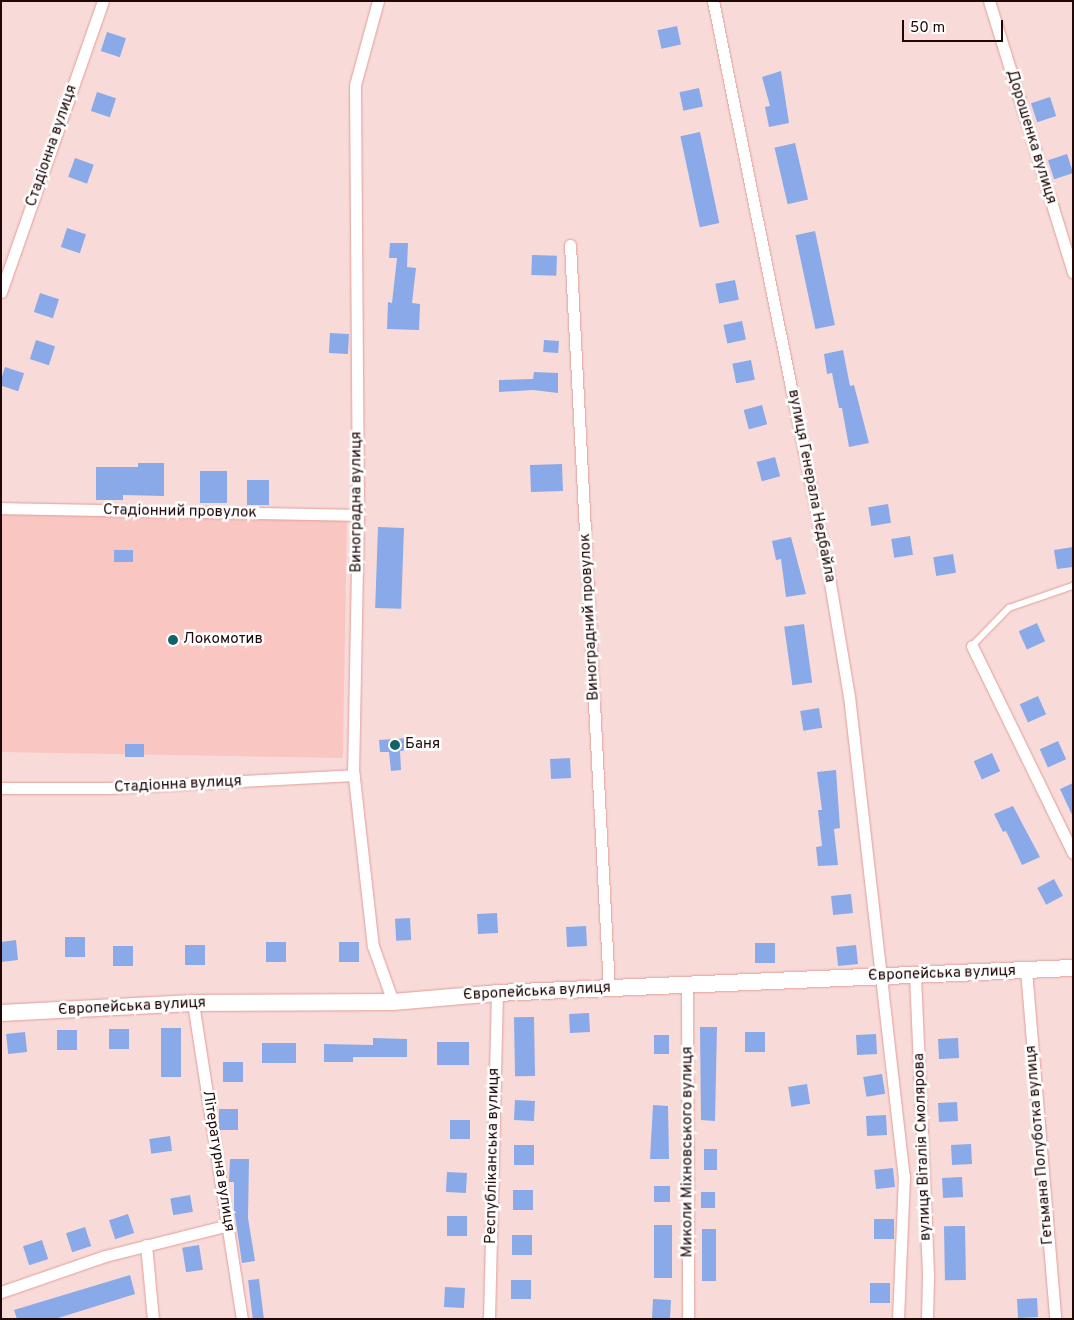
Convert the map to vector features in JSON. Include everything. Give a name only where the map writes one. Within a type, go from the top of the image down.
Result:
[{"type":"street","name":"Стадіонна вулиця","points":[[1,292],[103,1]]},
{"type":"street","name":"Виноградна вулиця","points":[[378,1],[355,85],[358,515],[354,775],[373,946],[393,1002]]},
{"type":"street","name":"вулиця Генерала Недбайла","points":[[713,1],[828,571],[849,696],[882,976]]},
{"type":"street","name":"Дорошенка вулиця","points":[[988,1],[1073,272]]},
{"type":"street","name":"Виноградний провулок","points":[[570,245],[609,988]]},
{"type":"street","name":"Стадіонний провулок","points":[[1,508],[358,515]]},
{"type":"street","points":[[972,646],[1073,853]]},
{"type":"street","name":"Стадіонна вулиця","points":[[1,788],[108,788],[354,775]]},
{"type":"street","name":"Європейська вулиця","points":[[1,1013],[193,1003],[393,1002],[497,993],[1073,968]]},
{"type":"street","name":"Гетьмана Полуботка вулиця","points":[[1026,970],[1054,1319]]},
{"type":"street","name":"вулиця Віталія Смолярова","points":[[915,975],[928,1277],[927,1319]]},
{"type":"street","name":"вулиця Віталія Смолярова","points":[[882,976],[904,1176],[898,1319]]},
{"type":"street","name":"Миколи Міхновського вулиця","points":[[687,986],[688,1319]]},
{"type":"street","name":"Республіканська вулиця","points":[[489,1319],[497,993]]},
{"type":"street","name":"Літературна вулиця","points":[[193,1003],[242,1319]]},
{"type":"street","points":[[1,1292],[105,1256],[228,1225]]},
{"type":"street","points":[[146,1245],[153,1319]]},
{"type":"lane","points":[[972,646],[1009,608],[1073,586]]},
{"type":"shaded area","name":"Локомотив","points":[[1,514],[347,520],[343,758],[1,752]]},
{"type":"building","points":[[677,26],[681,45],[661,49],[657,30]]},
{"type":"building","points":[[107,32],[126,38],[120,57],[101,51]]},
{"type":"building","points":[[781,71],[789,123],[769,127],[765,107],[770,106],[762,77]]},
{"type":"building","points":[[699,88],[703,107],[683,111],[679,92]]},
{"type":"building","points":[[97,92],[116,98],[110,117],[91,111]]},
{"type":"building","points":[[1050,97],[1056,116],[1037,122],[1031,103]]},
{"type":"building","points":[[700,132],[719,223],[700,227],[680,136]]},
{"type":"building","points":[[795,143],[808,200],[788,204],[775,148]]},
{"type":"building","points":[[1067,154],[1073,173],[1054,179],[1048,160]]},
{"type":"building","points":[[75,158],[94,165],[87,184],[68,177]]},
{"type":"building","points":[[67,228],[86,234],[80,253],[61,247]]},
{"type":"building","points":[[815,231],[835,325],[815,329],[795,235]]},
{"type":"building","points":[[390,243],[408,243],[407,267],[416,268],[412,303],[420,304],[419,330],[387,329],[388,302],[392,303],[397,258],[389,258]]},
{"type":"building","points":[[532,255],[557,256],[556,276],[531,275]]},
{"type":"building","points":[[735,280],[739,300],[719,303],[715,284]]},
{"type":"building","points":[[40,293],[59,299],[53,318],[34,312]]},
{"type":"building","points":[[742,321],[746,340],[727,344],[723,325]]},
{"type":"building","points":[[330,333],[349,334],[348,354],[329,353]]},
{"type":"building","points":[[36,340],[55,346],[49,365],[30,359]]},
{"type":"building","points":[[544,340],[559,341],[558,353],[543,352]]},
{"type":"building","points":[[843,350],[850,386],[854,385],[869,443],[849,447],[842,408],[839,408],[832,373],[827,374],[824,354]]},
{"type":"building","points":[[751,360],[755,380],[736,383],[732,364]]},
{"type":"building","points":[[5,367],[24,373],[18,391],[1,386]]},
{"type":"building","points":[[534,372],[558,373],[558,393],[533,390],[499,392],[499,380],[533,379]]},
{"type":"building","points":[[762,405],[767,424],[749,429],[744,410]]},
{"type":"building","points":[[775,457],[780,476],[762,481],[757,462]]},
{"type":"building","points":[[138,463],[164,463],[164,496],[123,495],[123,500],[96,500],[96,467],[138,467]]},
{"type":"building","points":[[562,464],[563,491],[531,492],[530,465]]},
{"type":"building","points":[[200,471],[227,471],[227,503],[200,503]]},
{"type":"building","points":[[247,480],[269,480],[269,505],[247,505]]},
{"type":"building","points":[[888,504],[891,523],[871,526],[868,507]]},
{"type":"building","points":[[378,527],[404,528],[401,609],[375,608]]},
{"type":"building","points":[[910,536],[913,555],[894,558],[891,539]]},
{"type":"building","points":[[791,537],[806,594],[786,597],[781,559],[776,560],[772,541]]},
{"type":"building","points":[[1073,547],[1073,567],[1057,569],[1054,550]]},
{"type":"building","points":[[114,550],[133,550],[133,562],[114,562]]},
{"type":"building","points":[[953,554],[956,573],[936,576],[933,557]]},
{"type":"building","points":[[1037,623],[1045,641],[1027,649],[1019,631]]},
{"type":"building","points":[[804,624],[812,682],[792,685],[784,627]]},
{"type":"building","points":[[1038,696],[1046,714],[1028,722],[1020,704]]},
{"type":"building","points":[[819,708],[822,728],[803,731],[800,711]]},
{"type":"building","name":"Баня","points":[[410,738],[410,750],[400,751],[401,770],[391,771],[389,752],[380,752],[379,740]]},
{"type":"building","points":[[1058,741],[1066,759],[1048,767],[1040,749]]},
{"type":"building","points":[[125,744],[144,744],[144,757],[125,757]]},
{"type":"building","points":[[992,753],[1000,771],[982,779],[974,761]]},
{"type":"building","points":[[570,758],[571,778],[551,779],[550,759]]},
{"type":"building","points":[[836,770],[840,828],[834,829],[838,865],[818,866],[816,847],[822,846],[818,810],[822,810],[817,772]]},
{"type":"building","points":[[1073,783],[1073,817],[1060,789]]},
{"type":"building","points":[[1013,806],[1040,857],[1022,865],[1006,831],[1003,832],[994,814]]},
{"type":"building","points":[[1054,879],[1063,896],[1046,905],[1037,888]]},
{"type":"building","points":[[851,894],[853,913],[833,915],[831,896]]},
{"type":"building","points":[[497,913],[498,933],[478,934],[477,914]]},
{"type":"building","points":[[410,918],[411,940],[396,941],[395,919]]},
{"type":"building","points":[[586,926],[587,946],[567,947],[566,927]]},
{"type":"building","points":[[65,937],[85,937],[85,957],[65,957]]},
{"type":"building","points":[[16,940],[18,960],[1,962],[1,942]]},
{"type":"building","points":[[266,942],[286,942],[286,962],[266,962]]},
{"type":"building","points":[[339,942],[359,942],[359,962],[339,962]]},
{"type":"building","points":[[755,943],[775,943],[775,963],[755,963]]},
{"type":"building","points":[[185,945],[205,945],[205,965],[185,965]]},
{"type":"building","points":[[856,945],[858,964],[838,966],[836,947]]},
{"type":"building","points":[[113,946],[133,946],[133,966],[113,966]]},
{"type":"building","points":[[589,1013],[590,1032],[570,1033],[569,1014]]},
{"type":"building","points":[[514,1017],[534,1017],[535,1076],[515,1076]]},
{"type":"building","points":[[700,1027],[717,1027],[715,1121],[701,1120]]},
{"type":"building","points":[[161,1028],[181,1028],[181,1077],[161,1077]]},
{"type":"building","points":[[109,1029],[129,1029],[129,1049],[109,1049]]},
{"type":"building","points":[[57,1030],[77,1030],[77,1050],[57,1050]]},
{"type":"building","points":[[25,1032],[27,1052],[8,1054],[6,1034]]},
{"type":"building","points":[[745,1032],[765,1032],[765,1052],[745,1052]]},
{"type":"building","points":[[876,1034],[877,1054],[857,1055],[856,1035]]},
{"type":"building","points":[[654,1035],[669,1035],[669,1054],[654,1054]]},
{"type":"building","points":[[373,1038],[407,1039],[407,1057],[353,1057],[353,1062],[324,1062],[324,1044],[373,1045]]},
{"type":"building","points":[[958,1038],[959,1058],[939,1059],[938,1039]]},
{"type":"building","points":[[437,1042],[469,1042],[469,1065],[437,1065]]},
{"type":"building","points":[[262,1043],[296,1043],[296,1063],[262,1063]]},
{"type":"building","points":[[223,1062],[243,1062],[243,1082],[223,1082]]},
{"type":"building","points":[[882,1074],[885,1094],[866,1097],[863,1077]]},
{"type":"building","points":[[807,1084],[810,1104],[791,1107],[788,1087]]},
{"type":"building","points":[[515,1100],[535,1101],[534,1121],[514,1120]]},
{"type":"building","points":[[957,1102],[958,1121],[939,1122],[938,1103]]},
{"type":"building","points":[[653,1105],[668,1106],[669,1159],[650,1159]]},
{"type":"building","points":[[219,1109],[238,1109],[238,1130],[219,1130]]},
{"type":"building","points":[[886,1115],[887,1135],[867,1136],[866,1116]]},
{"type":"building","points":[[450,1120],[470,1120],[470,1139],[450,1139]]},
{"type":"building","points":[[170,1136],[172,1151],[151,1154],[149,1139]]},
{"type":"building","points":[[971,1144],[972,1164],[952,1165],[951,1145]]},
{"type":"building","points":[[514,1145],[534,1145],[534,1165],[514,1165]]},
{"type":"building","points":[[704,1149],[717,1149],[717,1170],[704,1170]]},
{"type":"building","points":[[230,1159],[249,1159],[248,1218],[255,1261],[242,1263],[234,1209],[234,1182],[229,1182]]},
{"type":"building","points":[[893,1168],[895,1187],[876,1189],[874,1170]]},
{"type":"building","points":[[447,1172],[467,1173],[466,1193],[446,1192]]},
{"type":"building","points":[[962,1177],[963,1197],[943,1198],[942,1178]]},
{"type":"building","points":[[654,1186],[670,1186],[670,1202],[654,1202]]},
{"type":"building","points":[[513,1190],[533,1190],[533,1210],[513,1210]]},
{"type":"building","points":[[701,1192],[715,1192],[715,1208],[701,1208]]},
{"type":"building","points":[[190,1195],[193,1212],[173,1215],[170,1198]]},
{"type":"building","points":[[128,1214],[134,1233],[115,1239],[109,1220]]},
{"type":"building","points":[[447,1216],[467,1216],[467,1236],[447,1236]]},
{"type":"building","points":[[874,1219],[894,1219],[894,1239],[874,1239]]},
{"type":"building","points":[[654,1225],[672,1225],[672,1278],[654,1278]]},
{"type":"building","points":[[944,1226],[965,1226],[966,1280],[945,1280]]},
{"type":"building","points":[[85,1227],[91,1246],[72,1252],[66,1233]]},
{"type":"building","points":[[702,1229],[716,1229],[716,1281],[702,1281]]},
{"type":"building","points":[[512,1235],[532,1235],[532,1255],[512,1255]]},
{"type":"building","points":[[42,1240],[48,1259],[29,1265],[23,1246]]},
{"type":"building","points":[[199,1245],[203,1270],[186,1272],[182,1248]]},
{"type":"building","points":[[130,1275],[135,1294],[55,1319],[17,1319],[14,1310]]},
{"type":"building","points":[[259,1279],[264,1319],[253,1319],[248,1280]]},
{"type":"building","points":[[511,1280],[531,1280],[531,1299],[511,1299]]},
{"type":"building","points":[[870,1283],[890,1283],[890,1303],[870,1303]]},
{"type":"building","points":[[445,1287],[465,1288],[464,1308],[444,1307]]},
{"type":"building","points":[[1037,1298],[1038,1317],[1018,1318],[1017,1299]]},
{"type":"building","points":[[653,1299],[671,1300],[670,1319],[652,1319]]},
{"type":"place","name":"Локомотив","points":[[173,640]]},
{"type":"place","name":"Баня","points":[[395,745]]}]
